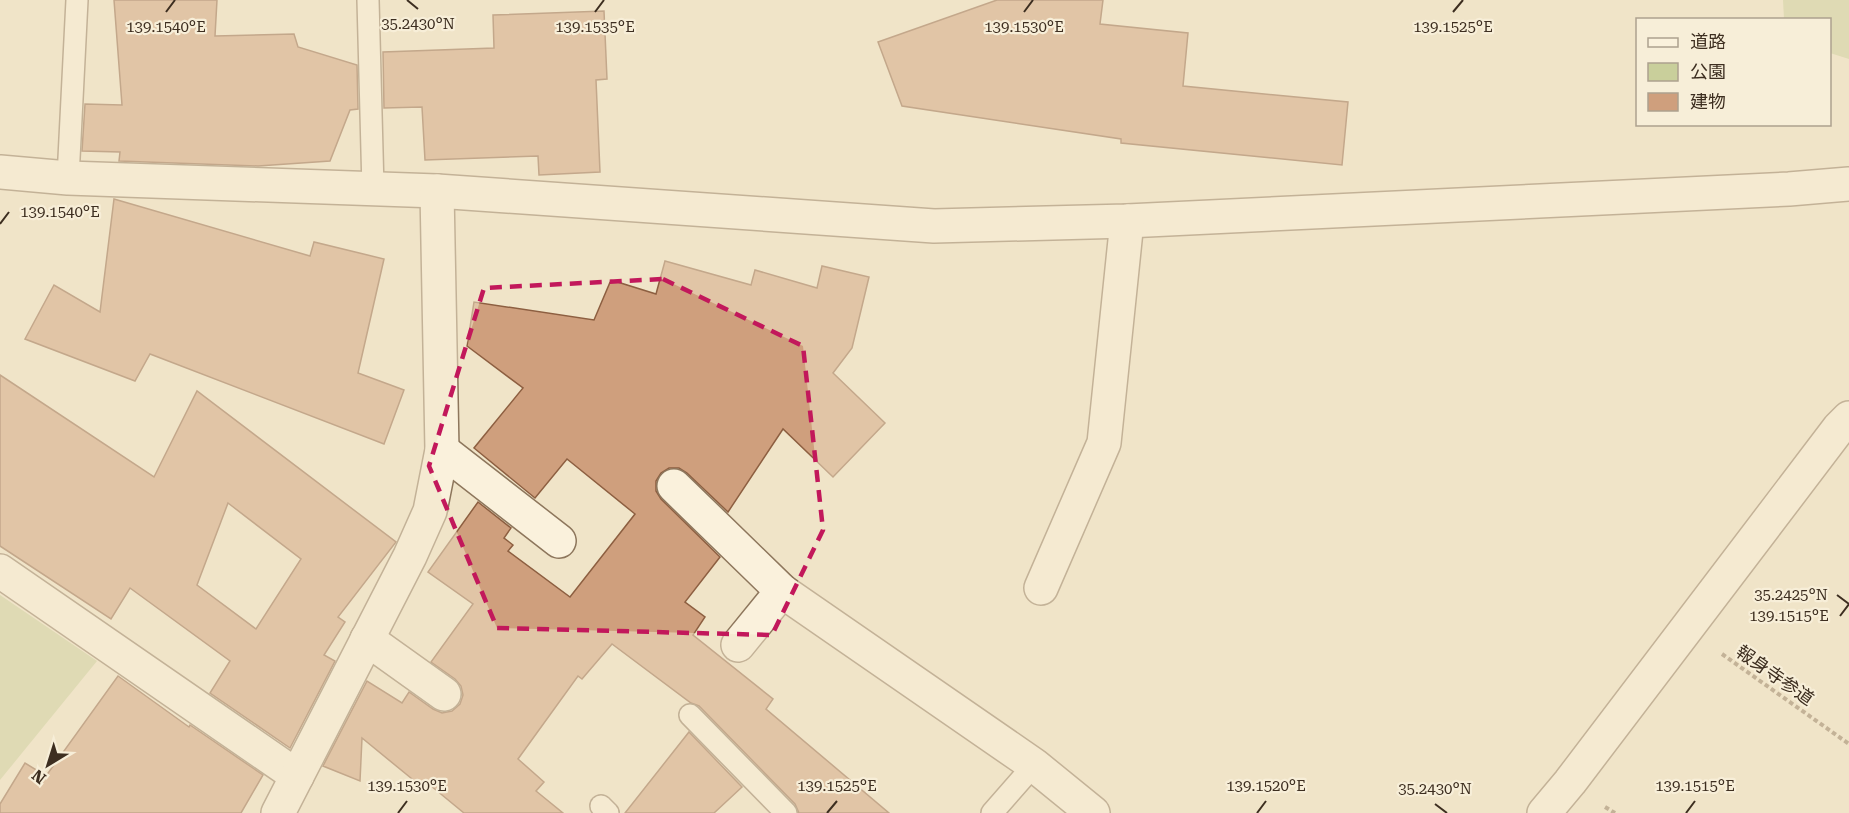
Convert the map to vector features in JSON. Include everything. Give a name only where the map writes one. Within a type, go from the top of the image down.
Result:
[{"type":"street","points":[[0,172],[68,178],[437,191],[934,226],[1127,221],[1789,189],[1849,184]]},
{"type":"street","points":[[278,813],[410,556],[430,511],[442,450],[437,191]]},
{"type":"street","points":[[1041,588],[1104,443],[1127,221]]},
{"type":"street","points":[[1544,813],[1849,417]]},
{"type":"street","points":[[442,450],[559,540]]},
{"type":"street","points":[[675,486],[782,591],[1034,765],[1093,813]]},
{"type":"street","points":[[0,572],[297,776]]},
{"type":"street","points":[[738,645],[782,591]]},
{"type":"street","points":[[367,639],[444,694]]},
{"type":"lane","points":[[68,178],[77,0]]},
{"type":"lane","points":[[368,0],[373,189]]},
{"type":"lane","points":[[690,715],[786,813]]},
{"type":"lane","points":[[992,813],[1034,765]]},
{"type":"path","name":"報身寺参道","points":[[1686,628],[1849,744]]},
{"type":"highlighted area","points":[[663,279],[803,346],[823,530],[772,635],[497,628],[429,466],[484,288]]},
{"type":"green space","points":[[1783,0],[1849,0],[1849,59],[1831,53],[1831,18],[1784,18]]},
{"type":"green space","points":[[0,595],[97,661],[0,780]]},
{"type":"building","points":[[114,0],[217,0],[215,36],[294,34],[298,47],[357,65],[358,109],[350,110],[330,161],[258,166],[119,161],[120,152],[82,151],[85,104],[122,105]]},
{"type":"building","points":[[997,0],[1103,0],[1100,24],[1188,33],[1183,86],[1348,102],[1342,165],[1121,143],[1121,139],[902,106],[878,42]]},
{"type":"building","points":[[604,11],[607,79],[596,80],[600,172],[539,175],[538,156],[425,160],[422,107],[384,108],[383,52],[494,48],[493,15]]},
{"type":"building","points":[[114,199],[310,256],[314,242],[384,259],[358,373],[404,390],[384,444],[150,354],[135,381],[25,339],[54,285],[100,312]]},
{"type":"building","points":[[665,261],[751,285],[755,270],[817,288],[822,266],[869,277],[852,348],[833,373],[885,423],[833,477],[783,429],[728,512],[679,468],[669,468],[661,473],[656,481],[656,491],[661,499],[720,557],[685,602],[705,617],[693,635],[773,699],[766,709],[889,813],[799,813],[795,804],[699,706],[691,703],[612,644],[582,679],[578,676],[518,759],[544,782],[536,791],[563,813],[464,813],[425,781],[417,783],[362,738],[360,781],[323,766],[367,681],[402,703],[409,692],[442,713],[452,711],[460,704],[463,695],[461,686],[431,662],[473,604],[428,572],[478,502],[511,528],[504,538],[513,545],[508,551],[570,597],[635,514],[567,459],[535,498],[474,448],[523,388],[467,346],[474,302],[594,320],[611,280],[656,294]]},
{"type":"building","points":[[0,375],[154,477],[197,391],[396,542],[338,617],[345,622],[324,655],[335,661],[290,748],[210,693],[230,661],[130,588],[111,619],[0,546]],"holes":[[[228,503],[301,559],[256,629],[197,585]]]},
{"type":"building","points":[[118,676],[189,727],[190,725],[263,775],[241,813],[0,813],[0,804],[25,763],[46,776]]},
{"type":"building","points":[[689,732],[742,787],[714,813],[625,813]]}]
